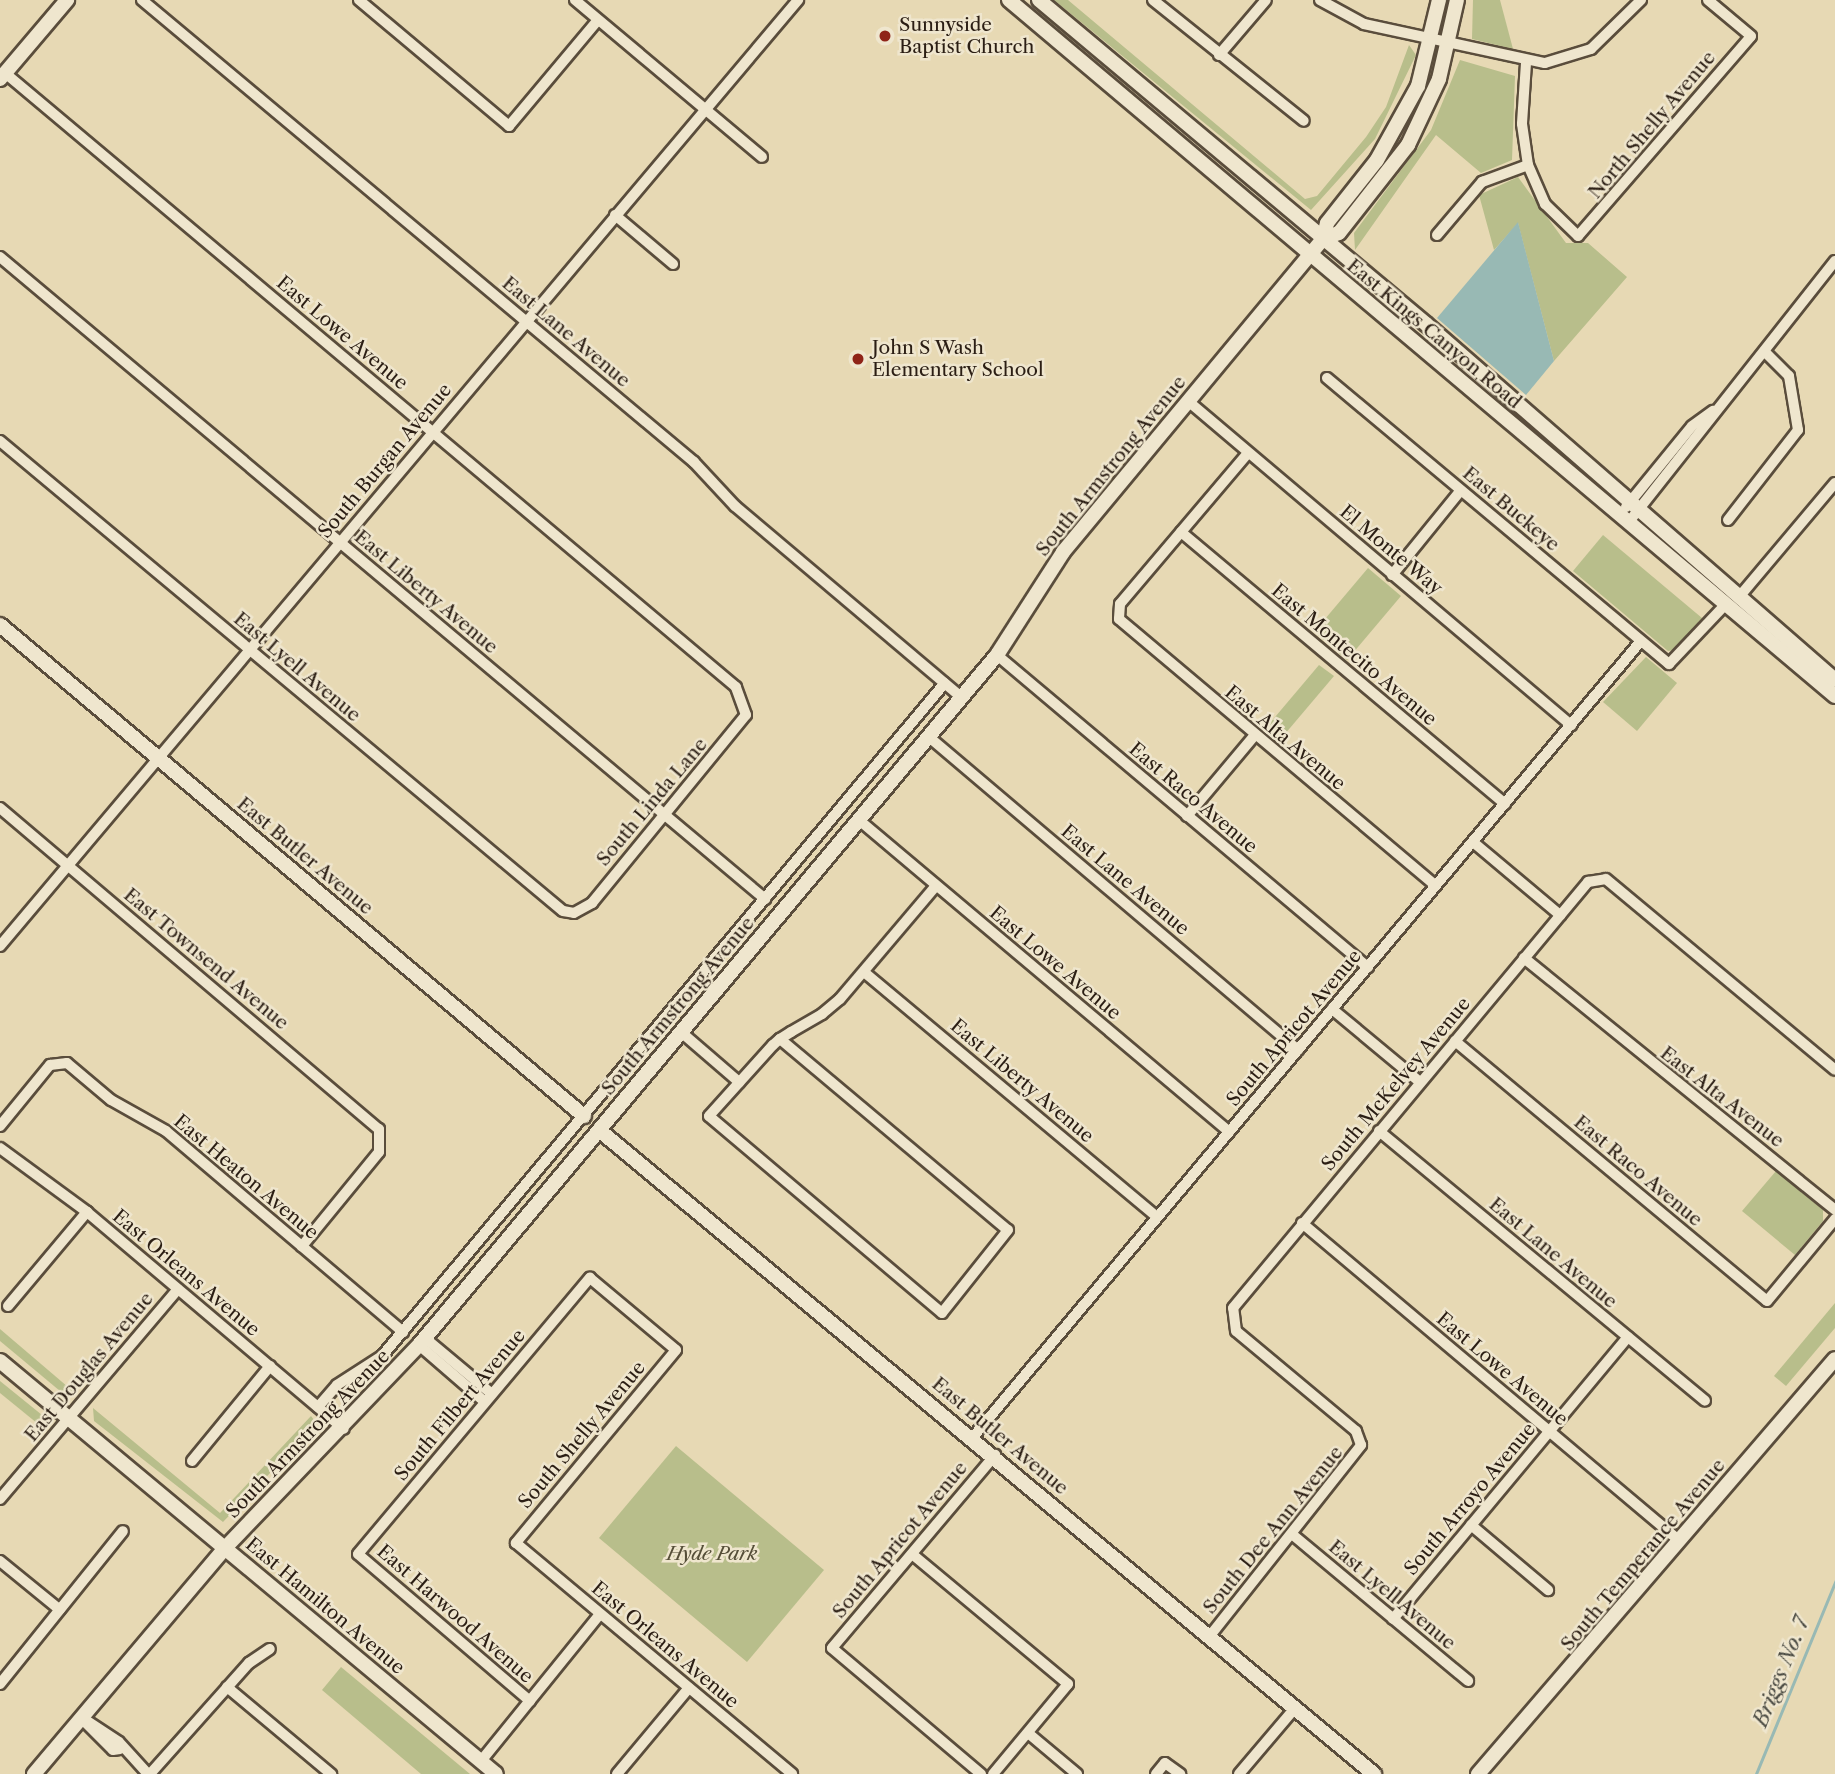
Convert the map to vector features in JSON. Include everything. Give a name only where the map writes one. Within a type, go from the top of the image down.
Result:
[{"type":"street","name":"East Lane Avenue","points":[[142,0],[524,321],[962,698]]},
{"type":"street","points":[[359,0],[509,126],[598,20]]},
{"type":"street","points":[[575,0],[762,157]]},
{"type":"street","name":"South Burgan Avenue","points":[[0,946],[524,321],[798,0]]},
{"type":"street","name":"East Kings Canyon Road","points":[[1009,0],[1624,519],[1732,601]]},
{"type":"street","name":"East Kings Canyon Road","points":[[1039,0],[1634,506],[1835,696]]},
{"type":"street","points":[[1153,0],[1304,121]]},
{"type":"street","points":[[1219,55],[1266,0]]},
{"type":"street","points":[[1320,0],[1364,24],[1526,63],[1562,61],[1591,49],[1641,0]]},
{"type":"street","points":[[1323,239],[1326,223],[1406,112],[1432,41],[1439,0]]},
{"type":"street","points":[[1323,239],[1339,233],[1402,155],[1449,44],[1457,0]]},
{"type":"street","name":"North Shelly Avenue","points":[[1528,165],[1556,219],[1578,236],[1751,36],[1708,0]]},
{"type":"street","points":[[3,76],[62,2]]},
{"type":"street","points":[[1437,235],[1482,182],[1528,165],[1522,124],[1526,63]]},
{"type":"street","name":"East Lowe Avenue","points":[[3,76],[736,687],[747,706]]},
{"type":"street","points":[[615,215],[673,264]]},
{"type":"street","name":"South Armstrong Avenue","points":[[34,1774],[225,1548],[344,1429],[600,1130],[997,655],[1063,552],[1323,239]]},
{"type":"street","name":"East Liberty Avenue","points":[[0,257],[765,899]]},
{"type":"street","points":[[1624,519],[1835,261]]},
{"type":"street","points":[[1728,520],[1798,430],[1789,376],[1764,351]]},
{"type":"street","name":"East Buckeye","points":[[1327,378],[1641,641],[1674,665],[1732,601]]},
{"type":"street","name":"El Monte Way","points":[[1188,401],[1571,725]]},
{"type":"street","name":"East Lyell Avenue","points":[[0,441],[552,905],[574,913]]},
{"type":"street","points":[[1181,532],[1248,453]]},
{"type":"street","points":[[1835,483],[1732,601],[1803,651],[1835,680]]},
{"type":"street","points":[[1392,575],[1461,491]]},
{"type":"street","name":"East Alta Avenue","points":[[1181,532],[1117,613],[1255,736],[1436,886]]},
{"type":"street","name":"East Montecito Avenue","points":[[1181,532],[1505,804]]},
{"type":"street","name":"East Butler Avenue","points":[[0,625],[584,1116]]},
{"type":"street","name":"South Apricot Avenue","points":[[973,1437],[1641,641]]},
{"type":"street","name":"East Raco Avenue","points":[[997,655],[1368,967]]},
{"type":"street","name":"South Armstrong Avenue","points":[[318,1407],[403,1332],[945,683]]},
{"type":"street","name":"South Linda Lane","points":[[574,913],[592,903],[741,723],[747,706]]},
{"type":"street","points":[[1187,816],[1255,736]]},
{"type":"street","name":"East Lane Avenue","points":[[929,737],[1298,1050]]},
{"type":"street","name":"East Townsend Avenue","points":[[0,808],[375,1123],[383,1141],[302,1246]]},
{"type":"street","name":"East Lowe Avenue","points":[[859,820],[1229,1132]]},
{"type":"street","points":[[1473,842],[1560,915]]},
{"type":"street","name":"South McKelvey Avenue","points":[[1361,1445],[1356,1432],[1230,1320],[1236,1302],[1560,915],[1597,876],[1835,1070]]},
{"type":"street","points":[[780,1039],[1009,1230],[942,1313],[709,1116],[780,1039],[832,1006],[936,886]]},
{"type":"street","name":"East Alta Avenue","points":[[1524,958],[1835,1210]]},
{"type":"street","name":"East Liberty Avenue","points":[[864,972],[1157,1217]]},
{"type":"street","points":[[1332,1009],[1420,1082]]},
{"type":"street","points":[[681,1032],[739,1082]]},
{"type":"street","name":"East Raco Avenue","points":[[1455,1041],[1767,1301],[1835,1219]]},
{"type":"street","name":"East Heaton Avenue","points":[[0,1126],[58,1061],[166,1131],[403,1332]]},
{"type":"street","name":"East Butler Avenue","points":[[600,1130],[995,1455],[1374,1774]]},
{"type":"street","name":"East Lane Avenue","points":[[1379,1131],[1705,1401]]},
{"type":"street","name":"East Orleans Avenue","points":[[0,1149],[87,1212],[344,1429]]},
{"type":"street","points":[[8,1306],[87,1212]]},
{"type":"street","name":"East Lowe Avenue","points":[[1302,1223],[1680,1541]]},
{"type":"street","name":"South Shelly Avenue","points":[[516,1543],[676,1350],[590,1278]]},
{"type":"street","name":"South Filbert Avenue","points":[[358,1554],[590,1278]]},
{"type":"street","name":"East Douglas Avenue","points":[[0,1499],[178,1289]]},
{"type":"street","name":"South Arroyo Avenue","points":[[1393,1619],[1628,1337]]},
{"type":"street","points":[[422,1341],[489,1398]]},
{"type":"street","name":"South Temperance Avenue","points":[[1478,1774],[1835,1359]]},
{"type":"street","name":"East Hamilton Avenue","points":[[0,1361],[496,1774]]},
{"type":"street","points":[[192,1461],[270,1366]]},
{"type":"street","name":"South Dee Ann Avenue","points":[[1209,1637],[1293,1535],[1361,1445]]},
{"type":"street","name":"South Apricot Avenue","points":[[981,1774],[832,1648],[995,1455]]},
{"type":"street","points":[[1471,1525],[1548,1590]]},
{"type":"street","points":[[0,1684],[123,1531]]},
{"type":"street","name":"East Lyell Avenue","points":[[1293,1535],[1468,1681]]},
{"type":"street","name":"East Orleans Avenue","points":[[516,1543],[792,1774]]},
{"type":"street","name":"East Harwood Avenue","points":[[358,1554],[530,1701]]},
{"type":"street","points":[[912,1554],[1068,1684],[993,1774]]},
{"type":"street","points":[[0,1561],[60,1610]]},
{"type":"street","points":[[481,1761],[600,1614]]},
{"type":"street","points":[[81,1717],[104,1743],[120,1749],[149,1774],[227,1687],[270,1649]]},
{"type":"street","points":[[227,1687],[331,1774]]},
{"type":"street","points":[[617,1774],[689,1688]]},
{"type":"street","points":[[1239,1774],[1296,1707]]},
{"type":"street","points":[[1028,1733],[1077,1774]]},
{"type":"street","points":[[1156,1774],[1166,1763],[1180,1774]]},
{"type":"green space","points":[[1054,0],[1068,0],[1305,199],[1317,196],[1366,137],[1386,107],[1409,45],[1416,55],[1375,139],[1311,210]]},
{"type":"green space","points":[[1473,0],[1500,0],[1513,49],[1472,39]]},
{"type":"green space","points":[[1460,60],[1515,76],[1512,160],[1481,173],[1436,135],[1355,250],[1354,233],[1431,130]]},
{"type":"green space","points":[[1518,177],[1566,243],[1588,243],[1627,277],[1554,361],[1518,223],[1494,250],[1479,195]]},
{"type":"green space","points":[[1603,535],[1702,618],[1675,650],[1668,651],[1573,571]]},
{"type":"green space","points":[[1368,568],[1401,596],[1347,660],[1314,632]]},
{"type":"green space","points":[[1646,657],[1677,683],[1637,731],[1603,702]]},
{"type":"green space","points":[[1319,665],[1334,676],[1279,741],[1265,729]]},
{"type":"green space","points":[[1776,1171],[1823,1210],[1823,1221],[1795,1255],[1742,1211]]},
{"type":"green space","points":[[1835,1303],[1835,1328],[1786,1386],[1774,1376]]},
{"type":"green space","points":[[0,1329],[75,1393],[66,1396],[0,1341]]},
{"type":"green space","points":[[0,1381],[42,1415],[43,1428],[0,1393]]},
{"type":"green space","points":[[93,1408],[220,1513],[311,1416],[317,1424],[223,1522],[94,1421]]},
{"type":"green space","name":"Hyde Park","points":[[676,1446],[824,1570],[747,1662],[599,1538]]},
{"type":"green space","points":[[341,1667],[470,1774],[421,1774],[322,1690]]},
{"type":"water","points":[[1518,222],[1554,361],[1526,395],[1437,318]]},
{"type":"waterway","name":"Briggs No. 7","points":[[1756,1774],[1835,1582]]},
{"type":"place","name":"Sunnyside Baptist Church","points":[[885,36]]},
{"type":"place","name":"John S Wash Elementary School","points":[[858,359]]}]
